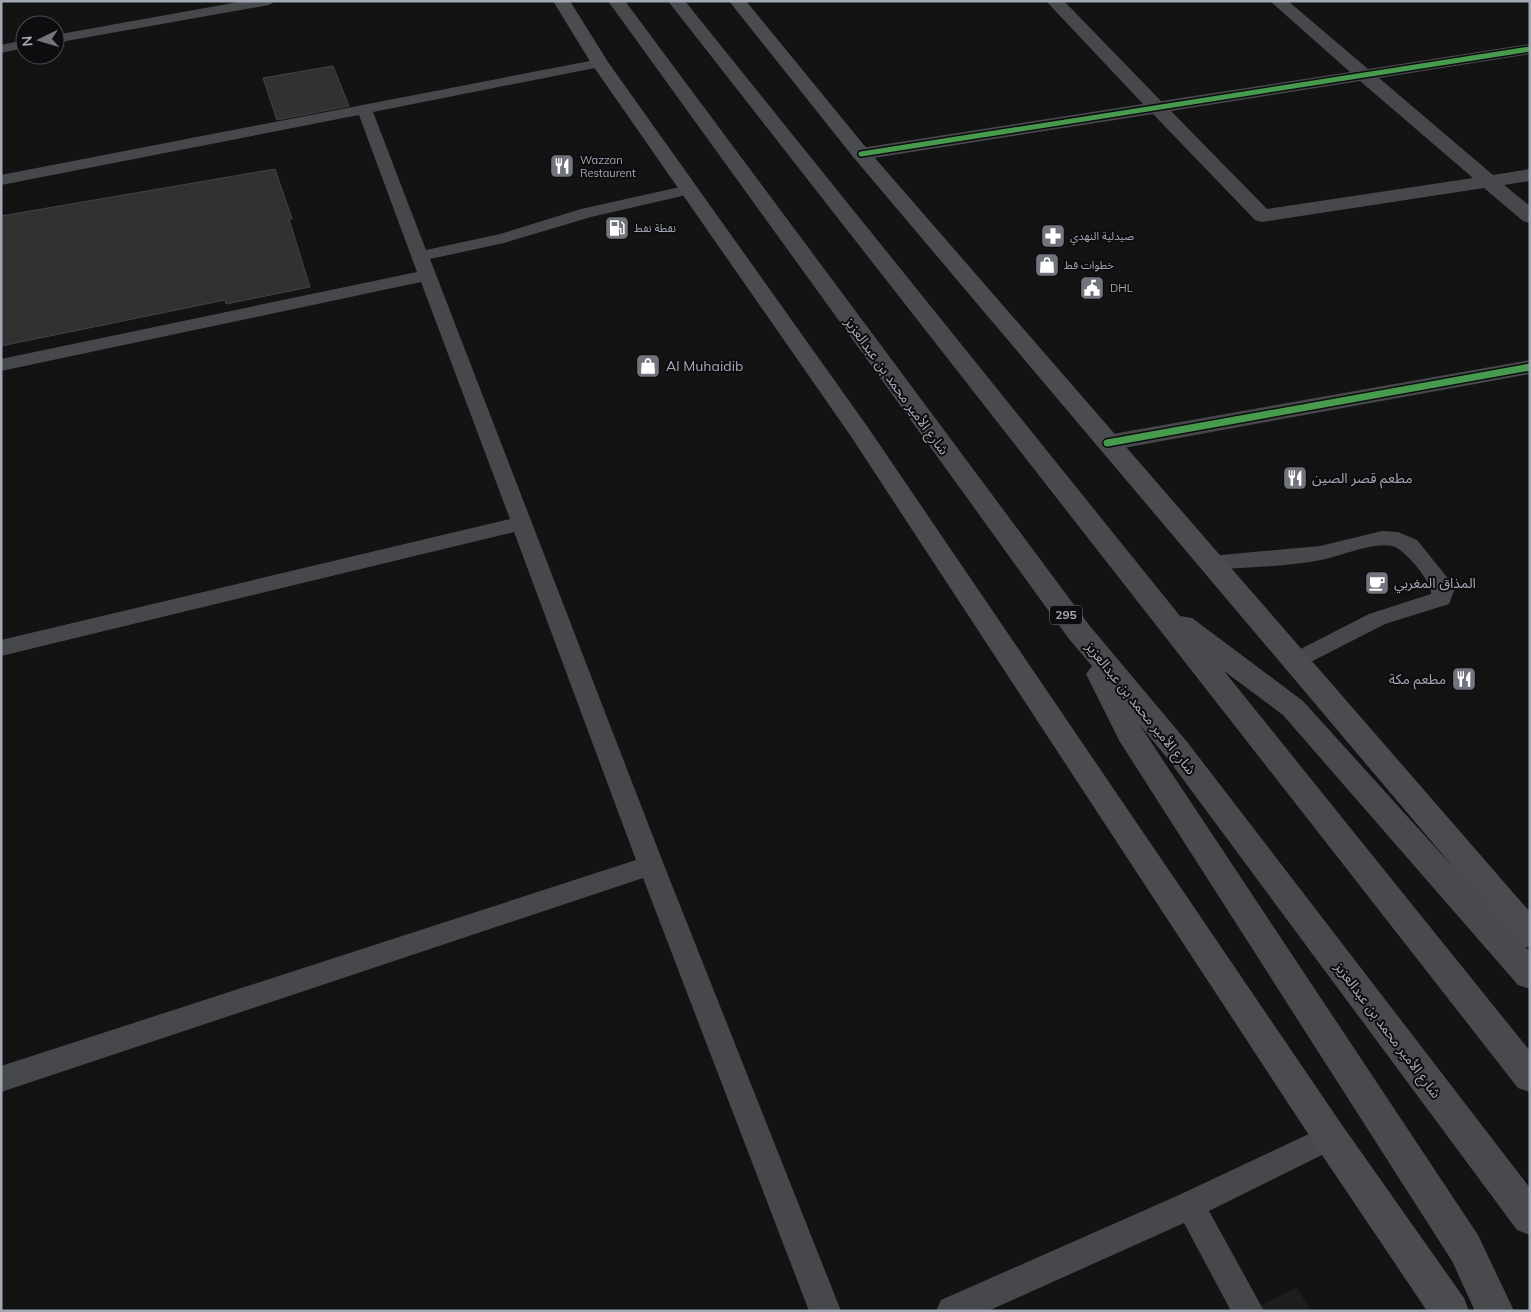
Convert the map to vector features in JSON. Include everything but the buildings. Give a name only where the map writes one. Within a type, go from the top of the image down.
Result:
[{"type":"main road","points":[[561,1],[600,63],[865,440],[1330,1137],[1450,1311]]},
{"type":"main road","name":"شارع الأمير محمد بن عبدالعزيز","points":[[616,1],[1079,632],[1178,751],[1530,1218]]},
{"type":"main road","points":[[676,1],[1530,1077]]},
{"type":"main road","points":[[736,1],[861,154],[1530,936]]},
{"type":"main road","points":[[1152,603],[1294,708],[1530,975]]},
{"type":"main road","points":[[1079,632],[1130,734],[1465,1248],[1495,1311]]},
{"type":"street","points":[[1054,1],[1262,216],[1530,174]]},
{"type":"street","points":[[1278,1],[1530,217]]},
{"type":"street","points":[[861,154],[1530,49]]},
{"type":"street","points":[[1107,443],[1530,367]]},
{"type":"lane","points":[[65,37],[269,1]]},
{"type":"lane","points":[[1,48],[15,46]]},
{"type":"lane","points":[[1,180],[600,63]]},
{"type":"lane","points":[[364,108],[651,865],[826,1311]]},
{"type":"lane","points":[[1,365],[424,266],[504,238],[587,213],[689,190]]},
{"type":"lane","points":[[1,648],[522,523]]},
{"type":"lane","points":[[1210,563],[1320,553],[1382,538],[1398,539],[1410,545],[1440,582],[1443,591],[1440,599],[1377,619],[1295,662]]},
{"type":"lane","points":[[1,1079],[651,865]]},
{"type":"lane","points":[[952,1311],[1190,1205],[1330,1137]]},
{"type":"lane","points":[[1190,1205],[1248,1311]]},
{"type":"shaded area","points":[[1297,1288],[1311,1311],[1247,1311]]},
{"type":"cycle path","points":[[861,154],[1530,49]]},
{"type":"cycle path","points":[[1107,443],[1530,367]]},
{"type":"place","name":"Wazzan Restaurent","points":[[562,166]]},
{"type":"place","name":"نقطة نفط","points":[[617,228]]},
{"type":"place","name":"صيدلية النهدي","points":[[1053,236]]},
{"type":"place","name":"خطوات قط","points":[[1047,265]]},
{"type":"place","name":"DHL","points":[[1092,288]]},
{"type":"place","name":"Al Muhaidib","points":[[648,366]]},
{"type":"place","name":"مطعم قصر الصين","points":[[1295,478]]},
{"type":"place","name":"المذاق المغربي","points":[[1377,583]]},
{"type":"place","name":"مطعم مكة","points":[[1464,679]]}]
